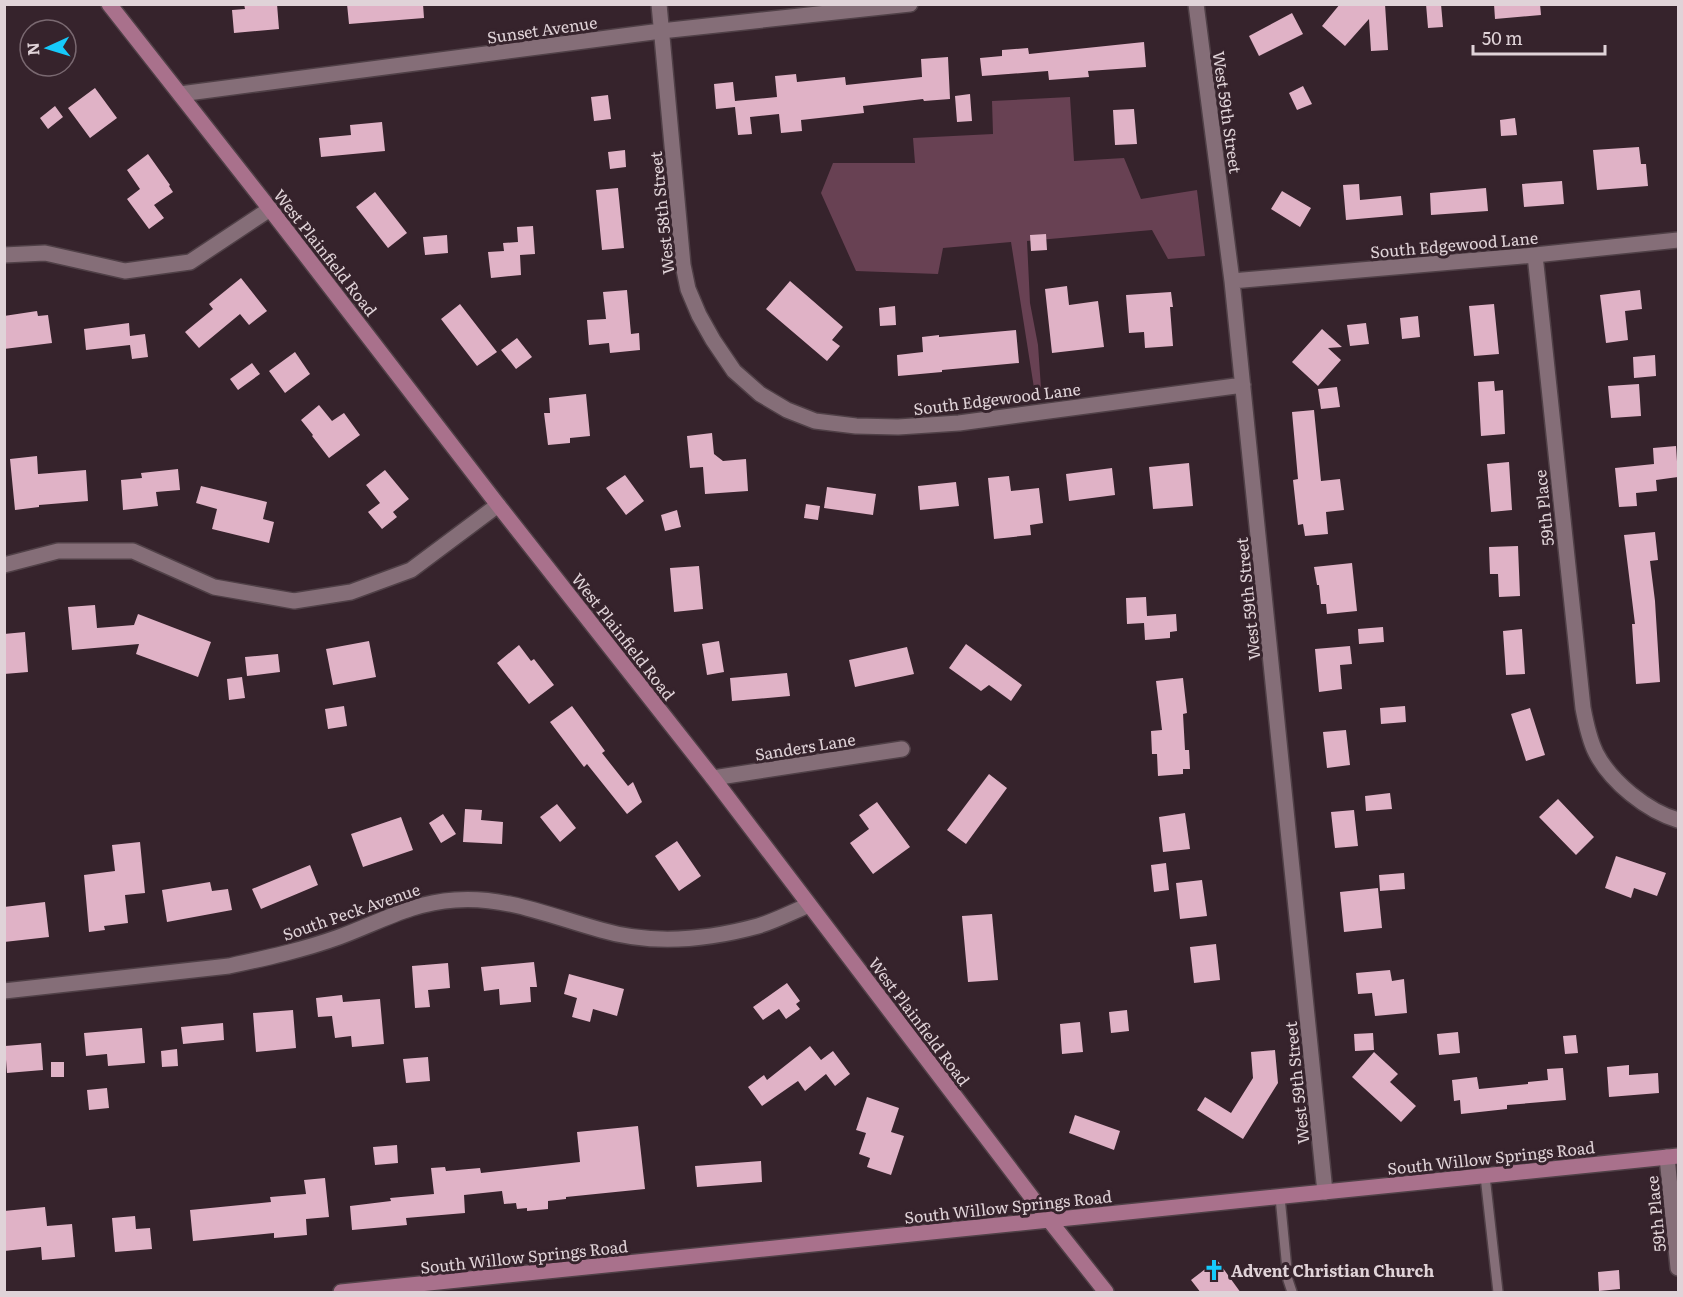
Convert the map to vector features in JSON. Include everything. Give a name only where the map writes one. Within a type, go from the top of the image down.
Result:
[{"type":"main road","name":"West Plainfield Road","points":[[109,4],[713,778],[1048,1220],[1106,1293]]},
{"type":"main road","name":"South Willow Springs Road","points":[[341,1293],[1672,1156]]},
{"type":"street","name":"West 58th Street","points":[[659,4],[683,265],[688,289],[699,315],[723,356],[734,371],[760,394]]},
{"type":"street","name":"Sunset Avenue","points":[[180,94],[661,31],[910,4]]},
{"type":"street","name":"West 59th Street","points":[[1196,4],[1232,281],[1325,1192]]},
{"type":"street","points":[[4,255],[45,252],[125,271],[190,262],[270,209]]},
{"type":"street","name":"South Edgewood Lane","points":[[1232,281],[1535,255],[1678,240]]},
{"type":"street","name":"59th Place","points":[[1535,255],[1583,708],[1591,740],[1597,756],[1616,780],[1639,801],[1678,820]]},
{"type":"street","name":"South Edgewood Lane","points":[[760,394],[787,410],[815,421],[856,426],[898,427],[959,423],[1243,385]]},
{"type":"street","points":[[4,565],[58,552],[134,551],[214,587],[294,601],[351,592],[411,570],[498,505]]},
{"type":"street","name":"Sanders Lane","points":[[713,778],[902,749]]},
{"type":"street","name":"South Peck Avenue","points":[[4,991],[229,966],[301,949],[339,937],[420,904],[455,900],[484,899],[511,903],[604,931],[654,940],[697,938],[759,926],[809,905]]},
{"type":"street","name":"59th Place","points":[[1672,1156],[1678,1268]]},
{"type":"lane","points":[[1485,1176],[1498,1293]]},
{"type":"lane","points":[[1280,1197],[1288,1280],[1292,1293]]},
{"type":"shaded area","points":[[1070,97],[1074,161],[1124,158],[1141,199],[1197,190],[1205,256],[1168,259],[1152,230],[1027,241],[1030,303],[1038,345],[1041,388],[1034,388],[1011,242],[943,248],[938,274],[856,271],[821,193],[833,163],[915,163],[913,138],[993,134],[992,101]]},
{"type":"building","points":[[244,4],[277,4],[279,29],[234,33],[232,10],[245,9]]},
{"type":"building","points":[[347,4],[423,4],[424,18],[349,24]]},
{"type":"building","points":[[1340,4],[1358,6],[1385,4],[1388,50],[1371,51],[1369,19],[1345,46],[1322,26]]},
{"type":"building","points":[[1426,4],[1441,4],[1443,27],[1428,28]]},
{"type":"building","points":[[1494,4],[1540,4],[1541,15],[1495,19]]},
{"type":"building","points":[[1292,13],[1303,34],[1259,56],[1249,36]]},
{"type":"building","points":[[1144,42],[1146,67],[1088,71],[1089,77],[1049,80],[1048,71],[982,76],[980,58],[1002,56],[1002,50],[1028,48],[1029,54]]},
{"type":"building","points":[[948,57],[950,99],[924,101],[923,99],[863,106],[864,113],[801,120],[802,131],[781,133],[779,114],[750,117],[752,134],[738,135],[735,107],[716,109],[714,84],[733,82],[735,101],[777,97],[775,76],[796,74],[797,82],[845,77],[846,85],[922,77],[921,59]]},
{"type":"building","points":[[1303,86],[1312,104],[1297,110],[1289,93]]},
{"type":"building","points":[[95,88],[117,118],[90,138],[68,108]]},
{"type":"building","points":[[970,94],[972,121],[957,122],[955,96]]},
{"type":"building","points":[[608,95],[611,119],[594,121],[591,97]]},
{"type":"building","points":[[55,106],[63,117],[48,129],[40,118]]},
{"type":"building","points":[[1134,109],[1137,144],[1115,145],[1113,110]]},
{"type":"building","points":[[1515,118],[1517,135],[1501,136],[1500,120]]},
{"type":"building","points":[[382,122],[385,151],[321,157],[319,138],[351,135],[350,125]]},
{"type":"building","points":[[1639,147],[1641,164],[1646,164],[1648,186],[1597,190],[1593,150]]},
{"type":"building","points":[[625,150],[626,167],[610,169],[608,152]]},
{"type":"building","points":[[148,154],[173,192],[154,205],[164,218],[149,229],[127,199],[140,189],[127,170]]},
{"type":"building","points":[[1562,181],[1564,204],[1524,207],[1522,184]]},
{"type":"building","points":[[1359,184],[1360,200],[1401,196],[1403,215],[1346,220],[1343,185]]},
{"type":"building","points":[[618,188],[624,248],[602,250],[596,190]]},
{"type":"building","points":[[1486,188],[1488,211],[1431,215],[1430,193]]},
{"type":"building","points":[[1282,191],[1311,208],[1300,227],[1271,209]]},
{"type":"building","points":[[375,192],[407,233],[388,248],[356,207]]},
{"type":"building","points":[[533,226],[535,254],[520,255],[521,275],[491,278],[488,252],[504,251],[503,243],[518,242],[517,227]]},
{"type":"building","points":[[1046,234],[1047,250],[1031,251],[1030,235]]},
{"type":"building","points":[[447,235],[448,253],[425,255],[423,237]]},
{"type":"building","points":[[241,278],[267,311],[249,325],[240,314],[199,348],[185,332],[213,309],[209,304]]},
{"type":"building","points":[[790,281],[843,327],[832,340],[840,346],[827,361],[766,309]]},
{"type":"building","points":[[1067,286],[1069,305],[1098,301],[1104,347],[1052,353],[1045,289]]},
{"type":"building","points":[[627,290],[631,334],[639,333],[640,350],[610,353],[609,343],[589,345],[587,320],[606,319],[603,292]]},
{"type":"building","points":[[1640,290],[1642,309],[1625,311],[1628,340],[1606,343],[1600,295]]},
{"type":"building","points":[[1171,292],[1173,346],[1145,348],[1144,332],[1129,333],[1126,295]]},
{"type":"building","points":[[460,304],[497,352],[477,366],[441,319]]},
{"type":"building","points":[[1494,304],[1499,354],[1474,356],[1469,306]]},
{"type":"building","points":[[895,306],[896,325],[880,326],[879,308]]},
{"type":"building","points":[[37,311],[38,316],[48,315],[52,343],[4,349],[4,316]]},
{"type":"building","points":[[1418,316],[1420,337],[1402,339],[1400,318]]},
{"type":"building","points":[[129,323],[130,336],[145,334],[148,357],[132,359],[130,345],[86,350],[84,329]]},
{"type":"building","points":[[1366,323],[1369,344],[1350,346],[1347,325]]},
{"type":"building","points":[[1322,329],[1342,347],[1328,348],[1341,360],[1318,386],[1292,362]]},
{"type":"building","points":[[1016,330],[1019,363],[898,376],[897,355],[923,352],[922,337]]},
{"type":"building","points":[[517,338],[532,357],[516,369],[501,350]]},
{"type":"building","points":[[295,352],[310,374],[285,393],[269,371]]},
{"type":"building","points":[[1655,355],[1656,376],[1634,378],[1633,357]]},
{"type":"building","points":[[252,363],[260,374],[238,390],[230,379]]},
{"type":"building","points":[[1494,381],[1495,391],[1503,390],[1505,434],[1481,436],[1478,382]]},
{"type":"building","points":[[1639,384],[1641,416],[1611,418],[1608,386]]},
{"type":"building","points":[[1337,387],[1340,407],[1321,409],[1318,389]]},
{"type":"building","points":[[586,394],[590,436],[570,438],[570,443],[548,445],[544,413],[550,413],[549,398]]},
{"type":"building","points":[[319,405],[332,421],[344,413],[360,435],[329,458],[301,420]]},
{"type":"building","points":[[1314,410],[1321,481],[1340,479],[1344,510],[1326,512],[1328,534],[1305,536],[1303,524],[1298,525],[1293,480],[1298,479],[1292,412]]},
{"type":"building","points":[[712,433],[714,454],[723,461],[746,459],[748,491],[705,494],[703,467],[690,468],[687,436]]},
{"type":"building","points":[[1676,446],[1678,477],[1656,480],[1657,491],[1636,493],[1637,506],[1619,507],[1615,468],[1654,464],[1653,448]]},
{"type":"building","points":[[37,456],[38,474],[86,470],[88,501],[39,505],[39,507],[15,510],[10,459]]},
{"type":"building","points":[[1509,462],[1512,510],[1491,512],[1487,464]]},
{"type":"building","points":[[1189,463],[1193,506],[1153,509],[1149,467]]},
{"type":"building","points":[[1112,468],[1115,495],[1069,501],[1066,474]]},
{"type":"building","points":[[178,469],[180,490],[156,492],[158,506],[123,510],[121,480],[142,478],[141,473]]},
{"type":"building","points":[[385,470],[409,499],[393,512],[397,517],[382,529],[368,512],[380,503],[366,485]]},
{"type":"building","points":[[625,475],[644,501],[626,515],[606,488]]},
{"type":"building","points":[[1009,476],[1011,491],[1039,488],[1043,523],[1030,525],[1031,535],[994,539],[988,478]]},
{"type":"building","points":[[956,482],[959,506],[920,510],[918,486]]},
{"type":"building","points":[[201,486],[267,502],[263,519],[274,522],[269,543],[212,529],[217,509],[196,503]]},
{"type":"building","points":[[827,487],[876,494],[873,515],[824,508]]},
{"type":"building","points":[[806,504],[820,506],[818,520],[804,518]]},
{"type":"building","points":[[677,510],[681,527],[665,531],[661,515]]},
{"type":"building","points":[[1655,532],[1658,560],[1650,561],[1660,682],[1636,684],[1632,624],[1635,624],[1624,535]]},
{"type":"building","points":[[1518,546],[1520,596],[1499,597],[1498,574],[1490,574],[1489,547]]},
{"type":"building","points":[[1352,563],[1357,611],[1327,614],[1326,604],[1321,604],[1314,567]]},
{"type":"building","points":[[699,566],[703,609],[674,612],[670,568]]},
{"type":"building","points":[[1146,597],[1147,616],[1176,614],[1177,631],[1170,632],[1170,638],[1145,640],[1144,623],[1127,624],[1126,598]]},
{"type":"building","points":[[95,605],[97,628],[134,625],[138,614],[211,642],[198,677],[136,654],[139,644],[72,650],[68,607]]},
{"type":"building","points":[[1383,627],[1384,642],[1359,644],[1358,629]]},
{"type":"building","points":[[1522,629],[1525,674],[1506,675],[1503,631]]},
{"type":"building","points":[[25,632],[28,672],[4,674],[4,634]]},
{"type":"building","points":[[369,641],[376,677],[333,685],[326,649]]},
{"type":"building","points":[[719,641],[724,672],[707,675],[702,644]]},
{"type":"building","points":[[966,644],[1022,685],[1011,701],[989,685],[981,691],[949,668]]},
{"type":"building","points":[[519,645],[531,661],[534,659],[554,685],[529,704],[497,663]]},
{"type":"building","points":[[1350,646],[1352,664],[1340,665],[1342,689],[1319,692],[1315,649]]},
{"type":"building","points":[[907,647],[914,674],[855,687],[849,660]]},
{"type":"building","points":[[278,654],[280,672],[247,676],[245,657]]},
{"type":"building","points":[[787,673],[790,696],[732,701],[730,678]]},
{"type":"building","points":[[242,677],[245,698],[229,700],[227,679]]},
{"type":"building","points":[[1183,678],[1187,713],[1183,714],[1185,750],[1189,750],[1190,769],[1183,769],[1183,774],[1158,776],[1157,754],[1152,754],[1151,731],[1162,730],[1156,681]]},
{"type":"building","points":[[344,706],[347,726],[328,729],[325,709]]},
{"type":"building","points":[[572,706],[605,751],[602,753],[628,786],[633,782],[642,802],[627,814],[587,764],[584,767],[550,722]]},
{"type":"building","points":[[1405,706],[1406,722],[1381,724],[1380,708]]},
{"type":"building","points":[[1530,708],[1545,755],[1526,761],[1511,714]]},
{"type":"building","points":[[1346,730],[1350,765],[1327,768],[1323,732]]},
{"type":"building","points":[[989,774],[1007,788],[966,844],[947,830]]},
{"type":"building","points":[[1390,793],[1392,809],[1366,811],[1365,796]]},
{"type":"building","points":[[1558,799],[1594,837],[1576,855],[1539,817]]},
{"type":"building","points":[[877,802],[910,847],[873,874],[850,843],[869,829],[859,815]]},
{"type":"building","points":[[557,804],[576,828],[560,842],[540,817]]},
{"type":"building","points":[[465,809],[482,810],[481,820],[503,822],[502,844],[463,842]]},
{"type":"building","points":[[1354,810],[1358,846],[1335,848],[1331,812]]},
{"type":"building","points":[[1185,813],[1190,849],[1163,852],[1159,817]]},
{"type":"building","points":[[443,814],[456,834],[441,843],[429,823]]},
{"type":"building","points":[[401,817],[413,850],[363,867],[351,834]]},
{"type":"building","points":[[677,841],[701,876],[679,891],[655,856]]},
{"type":"building","points":[[140,842],[145,893],[125,895],[128,923],[104,926],[105,930],[89,932],[84,875],[115,871],[112,845]]},
{"type":"building","points":[[1616,856],[1666,873],[1657,896],[1634,888],[1631,898],[1605,888]]},
{"type":"building","points":[[1166,863],[1169,890],[1154,892],[1151,865]]},
{"type":"building","points":[[310,865],[318,885],[261,909],[252,889]]},
{"type":"building","points":[[1404,873],[1405,889],[1380,891],[1379,875]]},
{"type":"building","points":[[1202,880],[1207,916],[1180,919],[1176,883]]},
{"type":"building","points":[[210,882],[212,891],[228,889],[232,910],[167,922],[162,890]]},
{"type":"building","points":[[1378,888],[1382,928],[1344,932],[1340,892]]},
{"type":"building","points":[[45,902],[49,937],[4,942],[4,907]]},
{"type":"building","points":[[992,914],[998,980],[968,982],[962,916]]},
{"type":"building","points":[[1216,944],[1220,980],[1194,983],[1190,947]]},
{"type":"building","points":[[534,962],[537,987],[530,987],[531,1002],[500,1005],[499,989],[484,991],[481,967]]},
{"type":"building","points":[[448,963],[450,988],[428,990],[430,1007],[415,1008],[412,966]]},
{"type":"building","points":[[1390,970],[1392,981],[1404,979],[1407,1013],[1375,1016],[1372,993],[1358,994],[1356,973]]},
{"type":"building","points":[[569,974],[624,989],[617,1016],[593,1009],[590,1022],[572,1017],[577,998],[564,994]]},
{"type":"building","points":[[787,983],[800,1001],[796,1004],[800,1009],[786,1019],[779,1009],[763,1020],[753,1007]]},
{"type":"building","points":[[342,995],[343,1002],[380,999],[384,1044],[352,1047],[351,1036],[335,1038],[332,1016],[318,1017],[316,998]]},
{"type":"building","points":[[293,1010],[296,1048],[256,1052],[253,1013]]},
{"type":"building","points":[[1127,1010],[1129,1031],[1111,1033],[1109,1012]]},
{"type":"building","points":[[1080,1022],[1083,1052],[1062,1054],[1060,1024]]},
{"type":"building","points":[[223,1023],[224,1040],[183,1044],[181,1027]]},
{"type":"building","points":[[142,1028],[145,1063],[108,1066],[107,1054],[86,1056],[84,1033]]},
{"type":"building","points":[[1458,1032],[1460,1053],[1439,1055],[1437,1034]]},
{"type":"building","points":[[1373,1033],[1374,1050],[1355,1051],[1354,1034]]},
{"type":"building","points":[[1576,1035],[1578,1053],[1565,1054],[1563,1036]]},
{"type":"building","points":[[41,1043],[43,1070],[7,1073],[5,1046]]},
{"type":"building","points":[[810,1046],[821,1060],[833,1051],[850,1074],[835,1086],[826,1074],[805,1091],[798,1081],[762,1106],[748,1087],[764,1075],[767,1080]]},
{"type":"building","points":[[177,1049],[178,1066],[162,1067],[161,1051]]},
{"type":"building","points":[[1275,1050],[1278,1083],[1243,1139],[1197,1110],[1205,1097],[1231,1113],[1253,1078],[1251,1052]]},
{"type":"building","points":[[1374,1052],[1398,1074],[1390,1082],[1416,1106],[1401,1122],[1352,1077]]},
{"type":"building","points":[[428,1057],[430,1081],[406,1083],[403,1059]]},
{"type":"building","points":[[51,1062],[64,1062],[64,1077],[51,1077]]},
{"type":"building","points":[[1629,1065],[1629,1075],[1658,1073],[1659,1093],[1609,1097],[1607,1067]]},
{"type":"building","points":[[1563,1068],[1566,1100],[1507,1105],[1507,1109],[1461,1114],[1460,1100],[1454,1101],[1452,1080],[1477,1077],[1479,1089],[1528,1084],[1528,1082],[1548,1080],[1547,1069]]},
{"type":"building","points":[[107,1088],[109,1108],[89,1110],[87,1090]]},
{"type":"building","points":[[867,1097],[899,1108],[891,1132],[904,1136],[891,1175],[867,1167],[870,1158],[859,1154],[866,1133],[856,1130]]},
{"type":"building","points":[[1075,1115],[1120,1131],[1114,1150],[1069,1133]]},
{"type":"building","points":[[638,1126],[645,1189],[566,1197],[566,1199],[548,1201],[548,1209],[527,1211],[527,1208],[517,1209],[516,1203],[504,1204],[502,1191],[464,1195],[465,1213],[406,1218],[407,1225],[352,1230],[350,1206],[391,1201],[390,1198],[434,1194],[431,1168],[445,1167],[446,1171],[480,1168],[481,1173],[580,1162],[577,1132]]},
{"type":"building","points":[[397,1145],[398,1163],[375,1165],[373,1147]]},
{"type":"building","points":[[761,1161],[762,1182],[697,1187],[695,1166]]},
{"type":"building","points":[[325,1178],[329,1217],[306,1219],[307,1235],[274,1238],[274,1233],[193,1241],[190,1210],[271,1202],[270,1197],[306,1194],[304,1180]]},
{"type":"building","points":[[45,1207],[47,1226],[72,1224],[75,1257],[42,1260],[41,1247],[4,1251],[4,1211]]},
{"type":"building","points":[[135,1216],[136,1229],[150,1228],[152,1249],[115,1252],[112,1218]]},
{"type":"building","name":"Advent Christian Church","points":[[1217,1260],[1241,1293],[1201,1293],[1191,1280]]},
{"type":"building","points":[[1619,1270],[1620,1289],[1599,1291],[1598,1272]]},
{"type":"place","name":"Advent Christian Church","points":[[1214,1270]]}]
